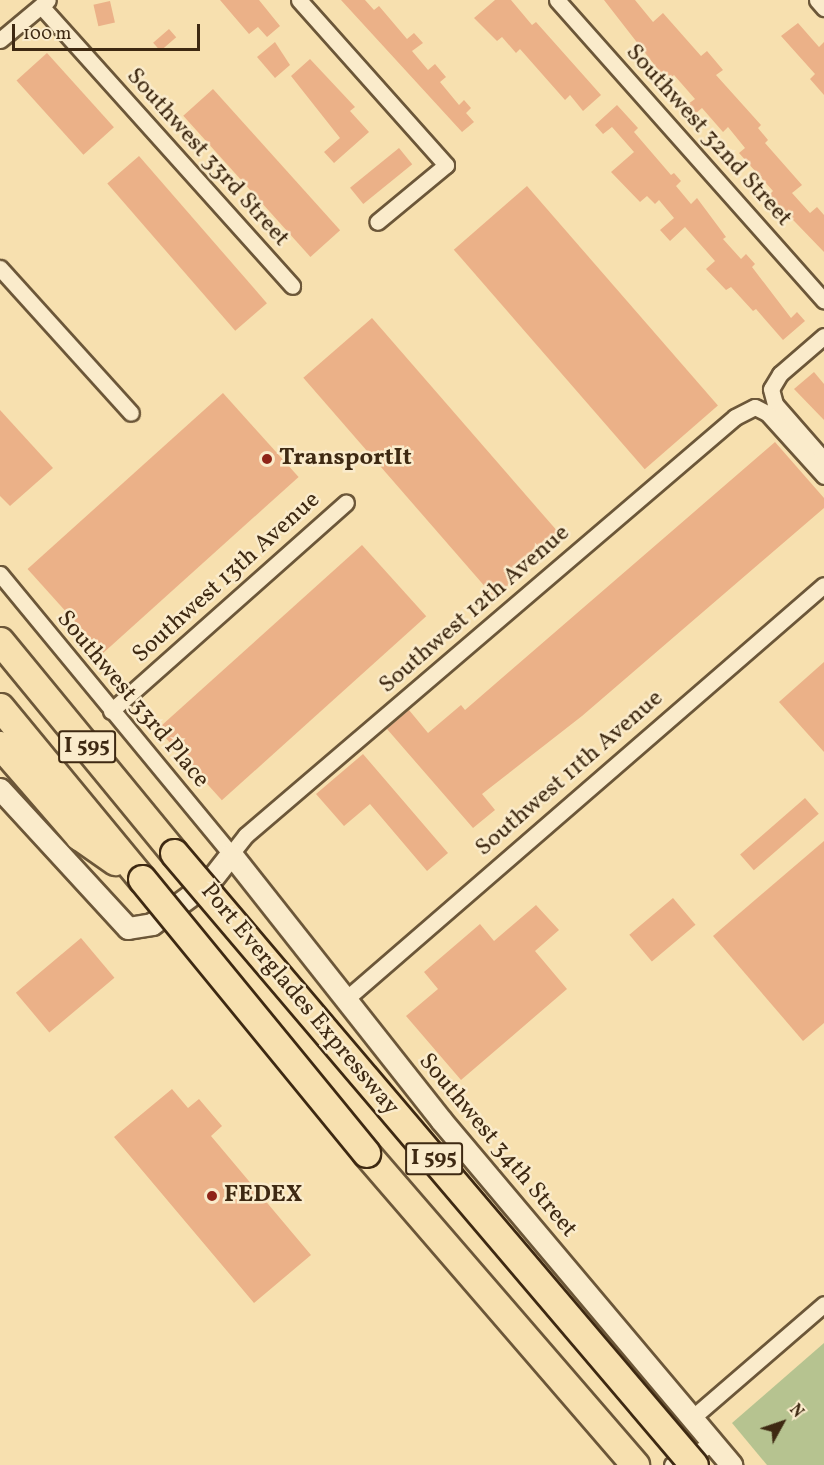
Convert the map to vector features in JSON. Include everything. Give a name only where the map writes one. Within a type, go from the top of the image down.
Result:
[{"type":"highway","name":"Port Everglades Expressway","points":[[0,641],[174,853],[694,1465]]},
{"type":"highway","name":"Port Everglades Expressway","points":[[0,707],[366,1153],[635,1465]]},
{"type":"highway","points":[[0,745],[79,836],[142,879]]},
{"type":"street","points":[[299,0],[446,165],[377,222]]},
{"type":"street","name":"Southwest 32nd Street","points":[[557,0],[824,301]]},
{"type":"street","points":[[817,0],[824,8]]},
{"type":"street","points":[[0,40],[44,3]]},
{"type":"street","name":"Southwest 33rd Street","points":[[44,3],[292,286]]},
{"type":"street","points":[[0,268],[131,413]]},
{"type":"street","points":[[824,336],[780,374],[771,389],[775,404],[824,460]]},
{"type":"street","name":"Southwest 12th Avenue","points":[[231,854],[246,835],[735,417],[755,407],[767,413],[824,476]]},
{"type":"street","name":"Southwest 13th Avenue","points":[[111,711],[346,502]]},
{"type":"street","name":"Southwest 33rd Place","points":[[0,574],[231,854]]},
{"type":"street","name":"Southwest 11th Avenue","points":[[346,999],[824,585]]},
{"type":"street","points":[[0,789],[108,910],[128,928],[147,928],[210,881],[231,854]]},
{"type":"street","name":"Southwest 34th Street","points":[[231,854],[441,1120],[732,1465]]},
{"type":"street","points":[[692,1418],[824,1304]]},
{"type":"street","points":[[672,1465],[714,1443]]},
{"type":"green space","points":[[824,1343],[824,1465],[767,1465],[732,1423]]},
{"type":"building","points":[[220,0],[259,0],[280,26],[267,37],[258,27],[249,34]]},
{"type":"building","points":[[341,0],[365,0],[374,10],[379,6],[407,39],[414,33],[423,43],[412,51],[428,70],[435,64],[446,77],[440,82],[459,105],[464,100],[471,108],[466,113],[474,122],[462,132]]},
{"type":"building","points":[[495,0],[511,0],[532,25],[536,22],[601,95],[583,111],[570,95],[565,100],[520,49],[516,53],[502,37],[497,41],[474,18]]},
{"type":"building","points":[[604,0],[635,0],[653,22],[663,13],[701,56],[707,51],[723,70],[716,75],[761,125],[758,128],[768,140],[765,143],[802,185],[792,193],[810,213],[817,207],[824,215],[824,252],[769,195],[773,191],[739,153],[745,148],[728,127],[723,132],[702,108],[696,113],[688,104],[695,99],[674,75],[667,81]]},
{"type":"building","points":[[110,1],[115,22],[98,26],[93,5]]},
{"type":"building","points":[[798,23],[819,47],[824,42],[824,95],[810,79],[815,74],[781,36]]},
{"type":"building","points":[[169,29],[176,37],[160,51],[153,43]]},
{"type":"building","points":[[275,42],[290,65],[275,78],[257,57]]},
{"type":"building","points":[[47,53],[114,127],[83,155],[17,80]]},
{"type":"building","points":[[310,59],[355,107],[350,111],[369,132],[334,163],[324,152],[340,138],[291,76]]},
{"type":"building","points":[[213,89],[340,230],[310,257],[183,116]]},
{"type":"building","points":[[617,105],[638,128],[634,132],[671,175],[674,173],[681,181],[676,186],[691,204],[697,198],[726,237],[723,239],[741,259],[746,254],[755,264],[752,267],[791,318],[797,312],[805,321],[783,340],[756,309],[753,311],[731,287],[726,290],[706,269],[715,261],[685,227],[670,241],[660,230],[674,218],[659,200],[655,204],[647,196],[640,202],[611,172],[634,152],[612,127],[603,134],[595,125]]},
{"type":"building","points":[[399,148],[412,164],[363,204],[350,188]]},
{"type":"building","points":[[139,156],[267,303],[235,331],[107,184]]},
{"type":"building","points":[[527,186],[718,406],[645,469],[454,250]]},
{"type":"building","points":[[372,318],[563,538],[494,597],[303,378]]},
{"type":"building","points":[[814,372],[824,384],[824,420],[794,389]]},
{"type":"building","points":[[223,393],[299,477],[103,653],[28,569]]},
{"type":"building","points":[[0,410],[53,468],[10,506],[0,496]]},
{"type":"building","points":[[775,442],[824,498],[824,508],[582,716],[482,794],[495,810],[473,828],[387,729],[409,710],[428,733],[461,705],[465,710]]},
{"type":"building","points":[[362,545],[426,616],[222,800],[158,729]]},
{"type":"building","points":[[824,662],[824,752],[779,702]]},
{"type":"building","points":[[363,754],[448,853],[427,871],[370,804],[344,826],[316,794]]},
{"type":"building","points":[[805,798],[819,814],[754,870],[740,854]]},
{"type":"building","points":[[824,841],[824,1023],[803,1041],[713,936]]},
{"type":"building","points":[[673,898],[695,925],[652,961],[629,935]]},
{"type":"building","points":[[536,905],[559,930],[535,951],[567,989],[461,1080],[406,1016],[438,989],[424,972],[480,924],[494,941]]},
{"type":"building","points":[[81,938],[114,978],[49,1032],[16,993]]},
{"type":"building","name":"FEDEX","points":[[172,1089],[188,1108],[199,1099],[222,1126],[211,1136],[311,1255],[254,1303],[114,1137]]},
{"type":"place","name":"TransportIt","points":[[267,459]]},
{"type":"place","name":"FEDEX","points":[[212,1196]]}]
